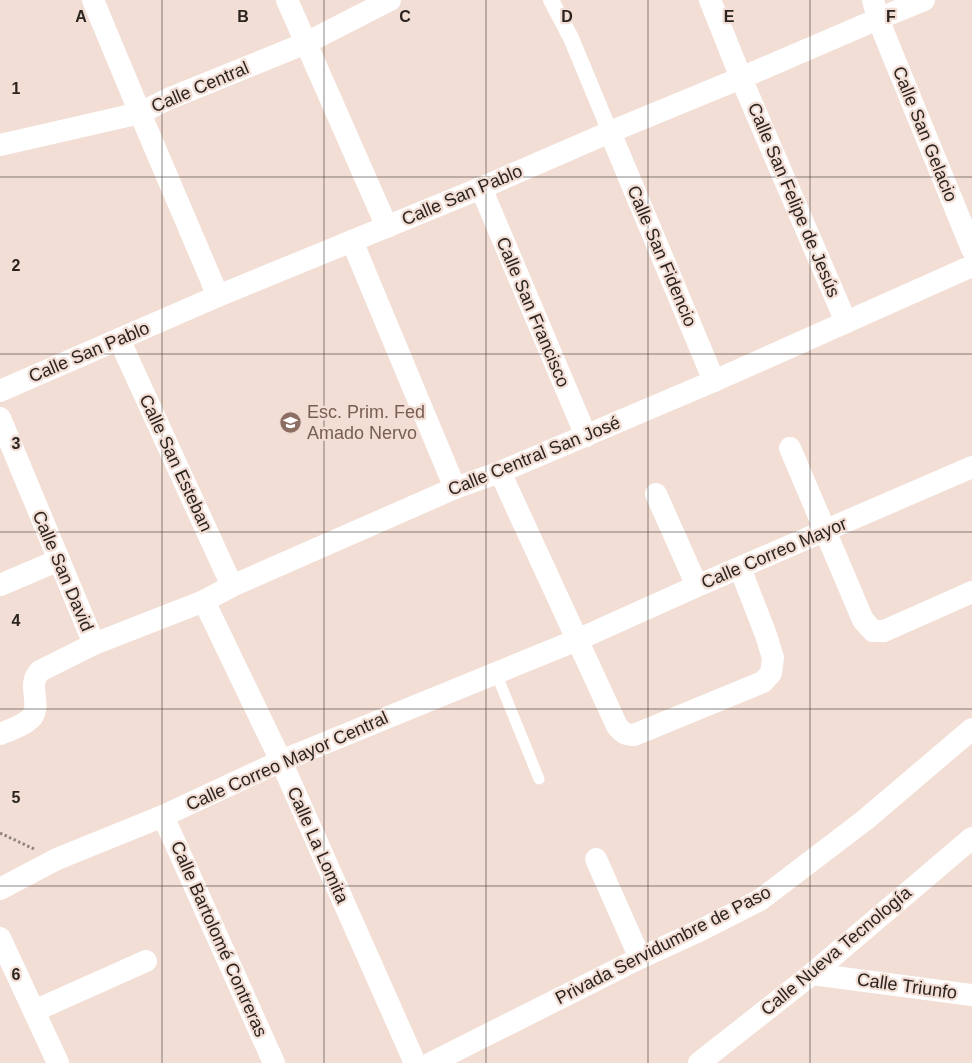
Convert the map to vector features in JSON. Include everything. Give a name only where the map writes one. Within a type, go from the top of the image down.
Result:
[{"type":"street","points":[[93,0],[218,296]]},
{"type":"street","points":[[287,0],[387,226]]},
{"type":"street","name":"Calle Central","points":[[0,145],[140,113],[168,99],[306,43],[390,0]]},
{"type":"street","points":[[552,0],[571,38],[610,132]]},
{"type":"street","name":"Calle San Felipe de Jesús","points":[[710,0],[741,78],[846,322]]},
{"type":"street","name":"Calle San Pablo","points":[[0,390],[218,296],[481,188],[741,78],[875,9],[924,0]]},
{"type":"street","name":"Calle San Gelacio","points":[[875,9],[972,249]]},
{"type":"street","name":"Calle San Fidencio","points":[[610,132],[714,381]]},
{"type":"street","name":"Calle San Francisco","points":[[481,188],[586,436]]},
{"type":"street","points":[[352,241],[454,488]]},
{"type":"street","name":"Calle Central San José","points":[[94,644],[204,601],[232,586],[454,488],[500,472],[586,436],[972,266]]},
{"type":"street","name":"Calle San Esteban","points":[[119,339],[232,586]]},
{"type":"street","name":"Calle San David","points":[[0,734],[20,726],[32,716],[35,707],[34,682],[36,675],[40,671],[94,644],[2,431]]},
{"type":"street","points":[[790,448],[863,620],[873,631],[884,631],[972,592]]},
{"type":"street","name":"Calle Correo Mayor","points":[[578,640],[696,586],[972,467]]},
{"type":"street","points":[[500,472],[617,726],[628,735],[634,735],[763,682],[771,673],[773,658],[740,568]]},
{"type":"street","points":[[656,494],[696,586]]},
{"type":"street","points":[[0,585],[58,560]]},
{"type":"street","name":"Calle La Lomita","points":[[204,601],[281,761],[415,1063]]},
{"type":"street","name":"Calle Correo Mayor Central","points":[[0,889],[57,860],[163,816],[281,761],[578,640]]},
{"type":"street","name":"Privada Servidumbre de Paso","points":[[431,1063],[760,900],[865,820],[972,729]]},
{"type":"street","name":"Calle Bartolomé Contreras","points":[[163,816],[274,1063]]},
{"type":"street","name":"Calle Nueva Tecnología","points":[[699,1063],[812,974],[967,847]]},
{"type":"street","points":[[596,859],[640,958]]},
{"type":"street","points":[[0,938],[58,1063]]},
{"type":"street","points":[[34,1011],[146,961]]},
{"type":"street","name":"Calle Triunfo","points":[[812,974],[972,995]]},
{"type":"lane","points":[[496,673],[539,779]]},
{"type":"path","points":[[0,834],[57,860]]},
{"type":"place","name":"Esc. Prim. Fed Amado Nervo","points":[[291,422]]}]
